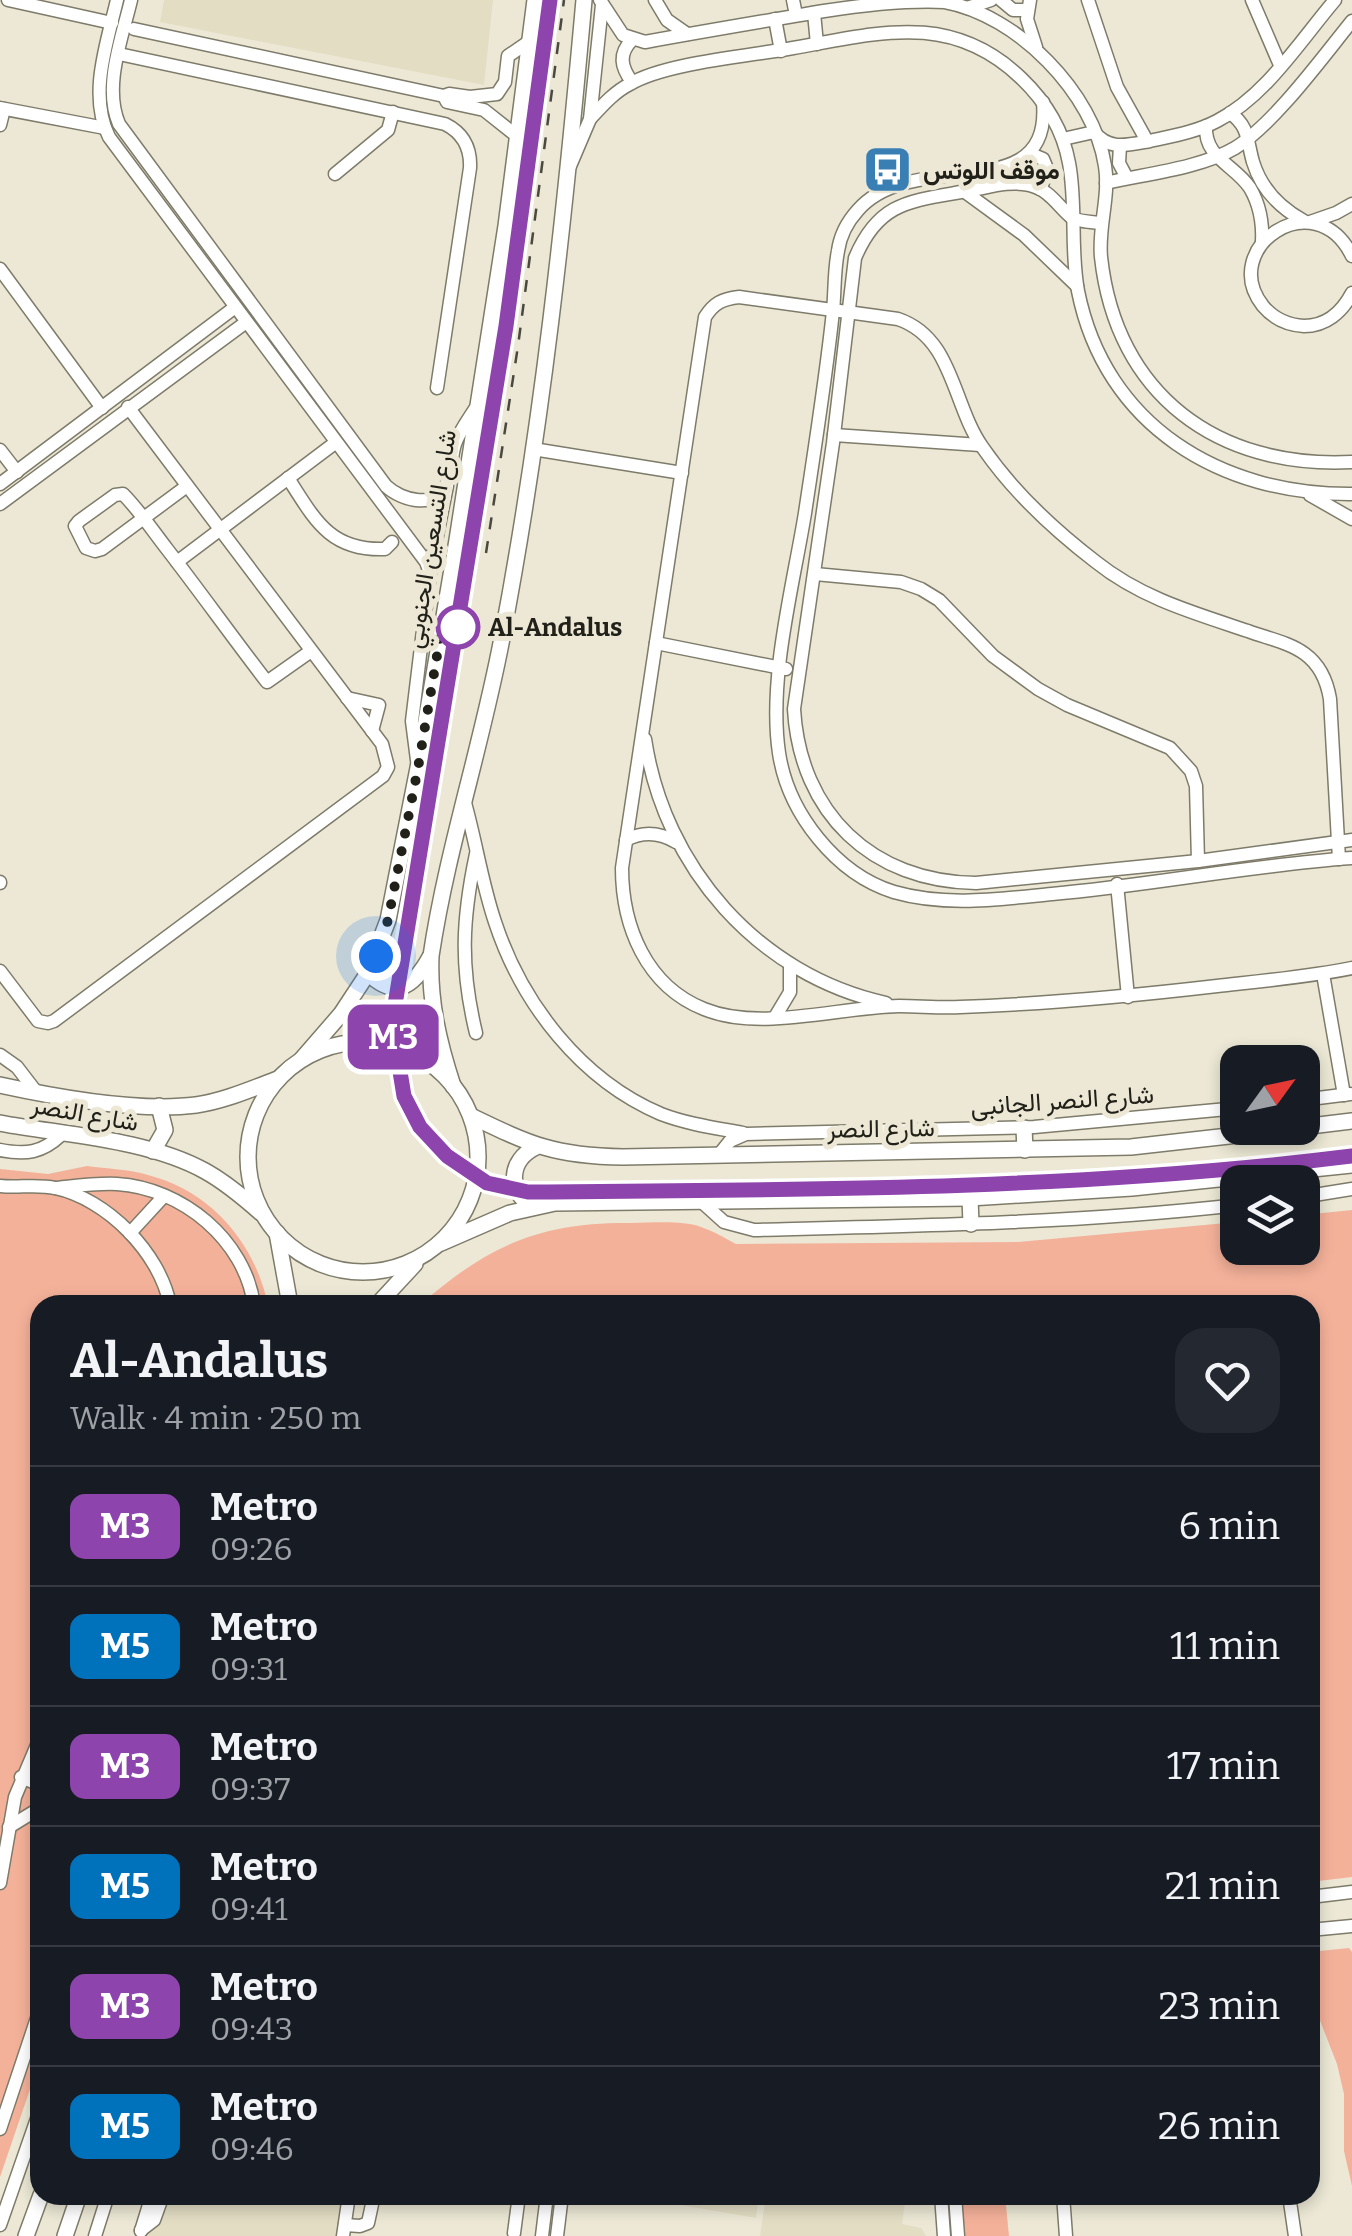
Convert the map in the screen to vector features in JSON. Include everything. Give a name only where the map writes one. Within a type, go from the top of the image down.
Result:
[{"type":"main road","name":"شارع التسعين الجنوبي","points":[[302,1059],[341,1014],[368,973],[388,920],[418,768],[506,226],[535,0]]},
{"type":"main road","points":[[388,1295],[458,1223],[477,1174],[478,1155],[470,1116],[454,1086],[433,1012],[431,956],[502,637],[533,449],[569,168],[584,0]]},
{"type":"main road","points":[[368,973],[384,986],[402,988],[417,978],[431,956]]},
{"type":"main road","points":[[427,1254],[390,1270],[356,1272],[316,1262],[276,1233],[264,1215],[248,1168],[249,1141],[259,1108],[278,1079],[302,1059],[324,1048],[350,1042],[386,1044],[422,1058],[454,1086]]},
{"type":"main road","name":"شارع النصر","points":[[0,1086],[159,1106],[214,1102],[278,1079]]},
{"type":"main road","points":[[153,1151],[165,1130],[159,1106]]},
{"type":"main road","name":"شارع النصر","points":[[470,1116],[536,1146],[577,1156],[1131,1148],[1220,1137]]},
{"type":"main road","name":"شارع النصر","points":[[0,1124],[153,1151],[205,1171],[264,1215]]},
{"type":"main road","name":"شارع النصر","points":[[1320,1126],[1348,1125]]},
{"type":"main road","points":[[1024,1128],[1024,1150]]},
{"type":"main road","points":[[532,1207],[518,1194],[514,1175],[520,1158],[536,1146]]},
{"type":"main road","points":[[440,1243],[532,1207],[578,1201],[970,1198],[1132,1188],[1351,1165]]},
{"type":"main road","points":[[970,1198],[972,1224]]},
{"type":"main road","points":[[276,1233],[288,1295]]},
{"type":"main road","points":[[26,2236],[37,2205]]},
{"type":"main road","points":[[65,2236],[76,2205]]},
{"type":"street","points":[[8,0],[112,23]]},
{"type":"street","points":[[117,0],[99,95],[104,128],[245,324],[422,555],[430,574]]},
{"type":"street","points":[[131,0],[112,87],[116,117],[125,135],[380,478],[398,495],[419,500],[434,498],[447,484]]},
{"type":"street","points":[[656,0],[668,20],[687,34]]},
{"type":"street","points":[[793,0],[796,15]]},
{"type":"street","points":[[967,8],[990,0]]},
{"type":"street","points":[[1002,0],[1013,10],[1029,5],[1030,35],[1036,50]]},
{"type":"street","points":[[1088,0],[1112,73],[1147,141]]},
{"type":"street","points":[[1252,0],[1280,65]]},
{"type":"street","points":[[1094,132],[1104,142],[1120,146],[1206,126],[1230,113],[1280,65],[1335,0]]},
{"type":"street","points":[[569,168],[590,119],[601,1]]},
{"type":"street","points":[[601,1],[616,27],[632,40],[646,42],[875,2],[942,2],[967,8],[1036,50],[1074,94],[1094,132],[1105,164],[1101,256],[1112,308],[1122,336],[1152,385],[1172,406],[1220,440],[1247,452],[1326,464],[1352,462]]},
{"type":"street","points":[[814,13],[817,44]]},
{"type":"street","points":[[775,19],[781,50]]},
{"type":"street","points":[[1106,183],[1216,156],[1249,137],[1352,21]]},
{"type":"street","points":[[134,29],[444,96],[497,94],[505,82],[508,56],[530,41]]},
{"type":"street","points":[[590,119],[632,82],[657,73],[912,31],[946,34],[976,45],[1003,61],[1043,102],[1063,139],[1072,181],[1077,286],[1092,338],[1103,362],[1148,421],[1193,456],[1218,468],[1274,487],[1352,494]]},
{"type":"street","points":[[632,40],[622,56],[622,65],[632,82]]},
{"type":"street","points":[[214,74],[221,48]]},
{"type":"street","points":[[119,54],[445,124],[460,134],[470,151],[470,168],[438,388]]},
{"type":"street","points":[[444,96],[448,102],[484,110],[518,137]]},
{"type":"street","points":[[1043,102],[1040,139],[1030,154],[1003,168],[909,180],[871,197],[845,229],[838,248],[833,310],[816,440],[780,668],[779,755],[792,793],[821,842],[870,882],[896,892],[957,901],[1118,888],[1346,858],[1330,699],[1317,666],[1298,650],[1157,600],[1110,574],[1034,509],[980,445],[937,345],[929,336],[898,319],[850,312],[833,310],[739,297],[725,298],[705,317],[626,840],[622,898],[629,928],[660,979],[702,1009],[726,1016],[775,1017],[898,1006],[956,1008],[1128,996],[1352,968]]},
{"type":"street","points":[[0,125],[2,108],[104,128]]},
{"type":"street","points":[[336,174],[388,130],[392,112]]},
{"type":"street","points":[[1230,113],[1244,126],[1254,162],[1268,191],[1292,214],[1335,232],[1352,256]]},
{"type":"street","points":[[1206,126],[1207,142],[1250,189],[1261,215],[1262,242],[1252,268],[1252,282],[1264,307],[1274,316],[1300,326],[1314,325],[1339,312],[1352,293]]},
{"type":"street","points":[[1063,139],[1094,132]]},
{"type":"street","points":[[1120,146],[1119,163],[1127,178]]},
{"type":"street","points":[[1030,154],[1042,160],[1048,171],[1040,188]]},
{"type":"street","points":[[1101,224],[1073,219],[1040,188],[1016,183],[917,198],[896,206],[864,238],[855,258],[799,671],[795,724],[810,780],[843,830],[878,858],[919,876],[957,883],[1198,862],[1345,842]]},
{"type":"street","points":[[965,192],[1024,235],[1077,286]]},
{"type":"street","points":[[160,206],[172,198]]},
{"type":"street","points":[[1262,242],[1282,227],[1351,209]]},
{"type":"street","points":[[0,270],[102,408]]},
{"type":"street","points":[[0,484],[234,308]]},
{"type":"street","points":[[0,504],[245,324]]},
{"type":"street","points":[[202,332],[212,347]]},
{"type":"street","points":[[418,768],[412,721],[430,574],[454,446],[476,407]]},
{"type":"street","points":[[0,971],[38,1021],[54,1021],[383,776],[388,767],[372,731],[128,408]]},
{"type":"street","points":[[818,424],[825,421],[834,435]]},
{"type":"street","points":[[816,440],[824,448],[834,435]]},
{"type":"street","points":[[834,435],[980,445]]},
{"type":"street","points":[[56,442],[65,454]]},
{"type":"street","points":[[178,562],[336,443]]},
{"type":"street","points":[[533,449],[682,474]]},
{"type":"street","points":[[0,450],[16,472]]},
{"type":"street","points":[[288,478],[331,537],[377,549],[386,549],[392,542]]},
{"type":"street","points":[[367,486],[380,478]]},
{"type":"street","points":[[187,486],[143,518],[95,551],[86,548],[76,530],[80,520],[120,493],[143,518],[178,562],[267,682],[311,651]]},
{"type":"street","points":[[1303,492],[1352,520]]},
{"type":"street","points":[[815,574],[901,582],[921,590],[939,600],[993,656],[1038,689],[1170,748],[1182,758],[1196,786],[1198,862]]},
{"type":"street","points":[[656,643],[799,671]]},
{"type":"street","points":[[347,698],[378,705],[372,731]]},
{"type":"street","points":[[644,727],[655,787],[678,844],[730,916],[790,964],[831,986],[898,1006]]},
{"type":"street","name":"شارع النصر الجانبى","points":[[465,803],[494,920],[520,982],[561,1038],[610,1085],[635,1101],[692,1124],[746,1134],[1024,1128],[1220,1110]]},
{"type":"street","points":[[626,840],[656,834],[678,844]]},
{"type":"street","points":[[476,1034],[464,984],[464,938],[477,846]]},
{"type":"street","points":[[1116,870],[1128,996]]},
{"type":"street","points":[[775,1017],[790,992],[790,964]]},
{"type":"street","points":[[1320,1098],[1348,1095],[1324,974]]},
{"type":"street","points":[[0,1055],[17,1067],[38,1093]]},
{"type":"street","points":[[718,1156],[730,1141],[746,1134]]},
{"type":"street","points":[[0,1150],[37,1152],[61,1135]]},
{"type":"street","points":[[0,1186],[116,1184],[164,1196],[194,1211],[224,1240],[247,1278],[251,1295]]},
{"type":"street","points":[[55,1188],[107,1212],[130,1233],[154,1265],[166,1295]]},
{"type":"street","points":[[1320,1194],[1352,1189]]},
{"type":"street","points":[[130,1233],[164,1196]]},
{"type":"street","points":[[703,1203],[724,1222],[754,1230],[972,1224],[1220,1207]]},
{"type":"street","points":[[0,1882],[15,1797],[30,1757]]},
{"type":"street","points":[[21,1777],[30,1781]]},
{"type":"street","points":[[15,1797],[30,1803]]},
{"type":"street","points":[[9,1827],[30,1813]]},
{"type":"street","points":[[1320,1895],[1352,1892]]},
{"type":"street","points":[[1320,1929],[1352,1926]]},
{"type":"street","points":[[0,2129],[30,2039]]},
{"type":"street","points":[[0,2225],[30,2139]]},
{"type":"street","points":[[95,2236],[105,2205]]},
{"type":"street","points":[[140,2233],[149,2205]]},
{"type":"street","points":[[140,2233],[154,2220],[159,2205]]},
{"type":"street","points":[[347,2205],[344,2230],[365,2231],[372,2205]]},
{"type":"street","points":[[514,2233],[518,2205]]},
{"type":"street","points":[[542,2236],[546,2205]]},
{"type":"street","points":[[557,2236],[561,2205]]},
{"type":"street","points":[[942,2205],[944,2236]]},
{"type":"street","points":[[956,2205],[958,2236]]},
{"type":"street","points":[[1063,2205],[1066,2236]]},
{"type":"street","points":[[1290,2205],[1295,2236]]},
{"type":"shaded area","points":[[164,0],[493,0],[484,85],[160,22]]},
{"type":"shaded area","points":[[87,1166],[126,1170],[192,1193],[227,1223],[241,1241],[265,1295],[30,1295],[30,2089],[0,2177],[0,1169],[48,1174]]},
{"type":"shaded area","points":[[1352,1210],[1352,1877],[1320,1881],[1320,1295],[432,1295],[469,1267],[517,1241],[599,1224],[685,1223],[736,1244],[1018,1242],[1220,1224],[1220,1265],[1320,1265],[1320,1213]]},
{"type":"shaded area","points":[[1349,1948],[1352,1952],[1352,2186],[1344,2151],[1344,2094],[1320,2021],[1320,1951]]},
{"type":"shaded area","points":[[149,2205],[349,2205],[344,2236],[139,2236]]},
{"type":"shaded area","points":[[680,2205],[758,2205],[756,2218]]},
{"type":"shaded area","points":[[765,2205],[905,2205],[902,2224],[921,2228],[926,2236],[760,2236]]},
{"type":"shaded area","points":[[959,2205],[1006,2205],[1009,2236],[961,2236]]},
{"type":"railway","points":[[486,553],[564,0]]},
{"type":"railway","points":[[445,702],[392,1023],[403,1085],[419,1121],[444,1152],[486,1182],[528,1192],[940,1186],[1146,1176],[1352,1156]]},
{"type":"metro line","name":"M3","points":[[550,0],[506,326],[392,1023],[396,1066],[404,1096],[420,1127],[447,1156],[487,1183],[528,1192],[1067,1182],[1234,1171],[1352,1156]]},
{"type":"place","name":"موقف اللوتس","points":[[888,170]]},
{"type":"place","name":"Al-Andalus","points":[[458,627]]},
{"type":"route","points":[[376,956],[388,920],[443,620],[458,627]]}]
